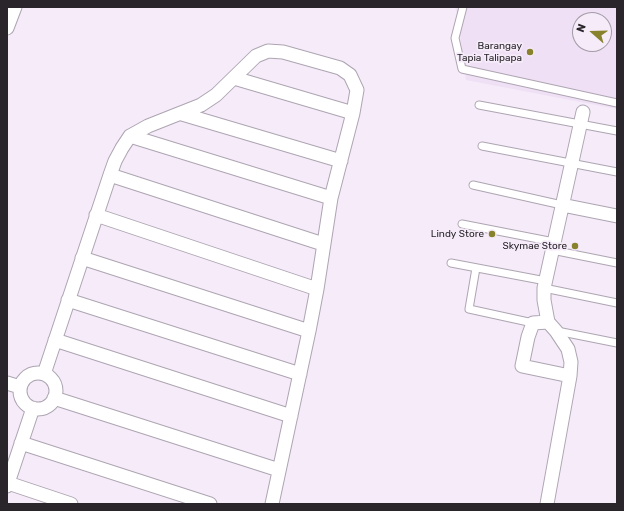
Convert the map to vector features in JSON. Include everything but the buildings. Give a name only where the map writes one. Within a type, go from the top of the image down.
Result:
[{"type":"street","points":[[7,28],[15,7]]},
{"type":"street","points":[[44,374],[110,175],[122,148],[130,136],[148,126],[200,106],[216,95],[256,56],[268,51],[283,52],[340,68],[350,76],[357,90],[353,113],[331,198],[309,331],[272,504]]},
{"type":"street","points":[[234,78],[353,113]]},
{"type":"street","points":[[182,114],[341,161]]},
{"type":"street","points":[[547,504],[570,376],[571,362],[568,349],[552,327],[544,300],[545,284],[582,118]]},
{"type":"street","points":[[130,136],[331,198]]},
{"type":"street","points":[[110,175],[323,244]]},
{"type":"street","points":[[562,204],[617,216]]},
{"type":"street","points":[[96,215],[317,289]]},
{"type":"street","points":[[82,258],[309,331]]},
{"type":"street","points":[[68,300],[300,374]]},
{"type":"street","points":[[552,327],[533,323],[528,337],[522,366],[570,376]]},
{"type":"street","points":[[55,340],[290,416]]},
{"type":"street","points":[[34,374],[44,374],[49,377],[55,386],[54,398],[48,406],[38,409],[28,406],[21,398],[20,387],[22,382],[34,374]]},
{"type":"street","points":[[7,382],[20,387]]},
{"type":"street","points":[[54,398],[279,470]]},
{"type":"street","points":[[33,408],[7,485],[71,504]]},
{"type":"street","points":[[21,443],[210,504]]},
{"type":"lane","points":[[463,7],[455,38],[462,69],[617,103]]},
{"type":"lane","points":[[479,105],[582,118],[617,131]]},
{"type":"lane","points":[[482,146],[617,172]]},
{"type":"lane","points":[[472,185],[562,204]]},
{"type":"lane","points":[[462,224],[617,263]]},
{"type":"lane","points":[[451,263],[545,284],[617,303]]},
{"type":"lane","points":[[476,268],[469,309],[533,323]]},
{"type":"lane","points":[[552,327],[617,343]]},
{"type":"shaded area","points":[[455,7],[617,7],[617,109],[466,80]]},
{"type":"place","name":"Barangay Tapia Talipapa","points":[[530,52]]},
{"type":"place","name":"Lindy Store","points":[[492,234]]},
{"type":"place","name":"Skymae Store","points":[[575,246]]}]
